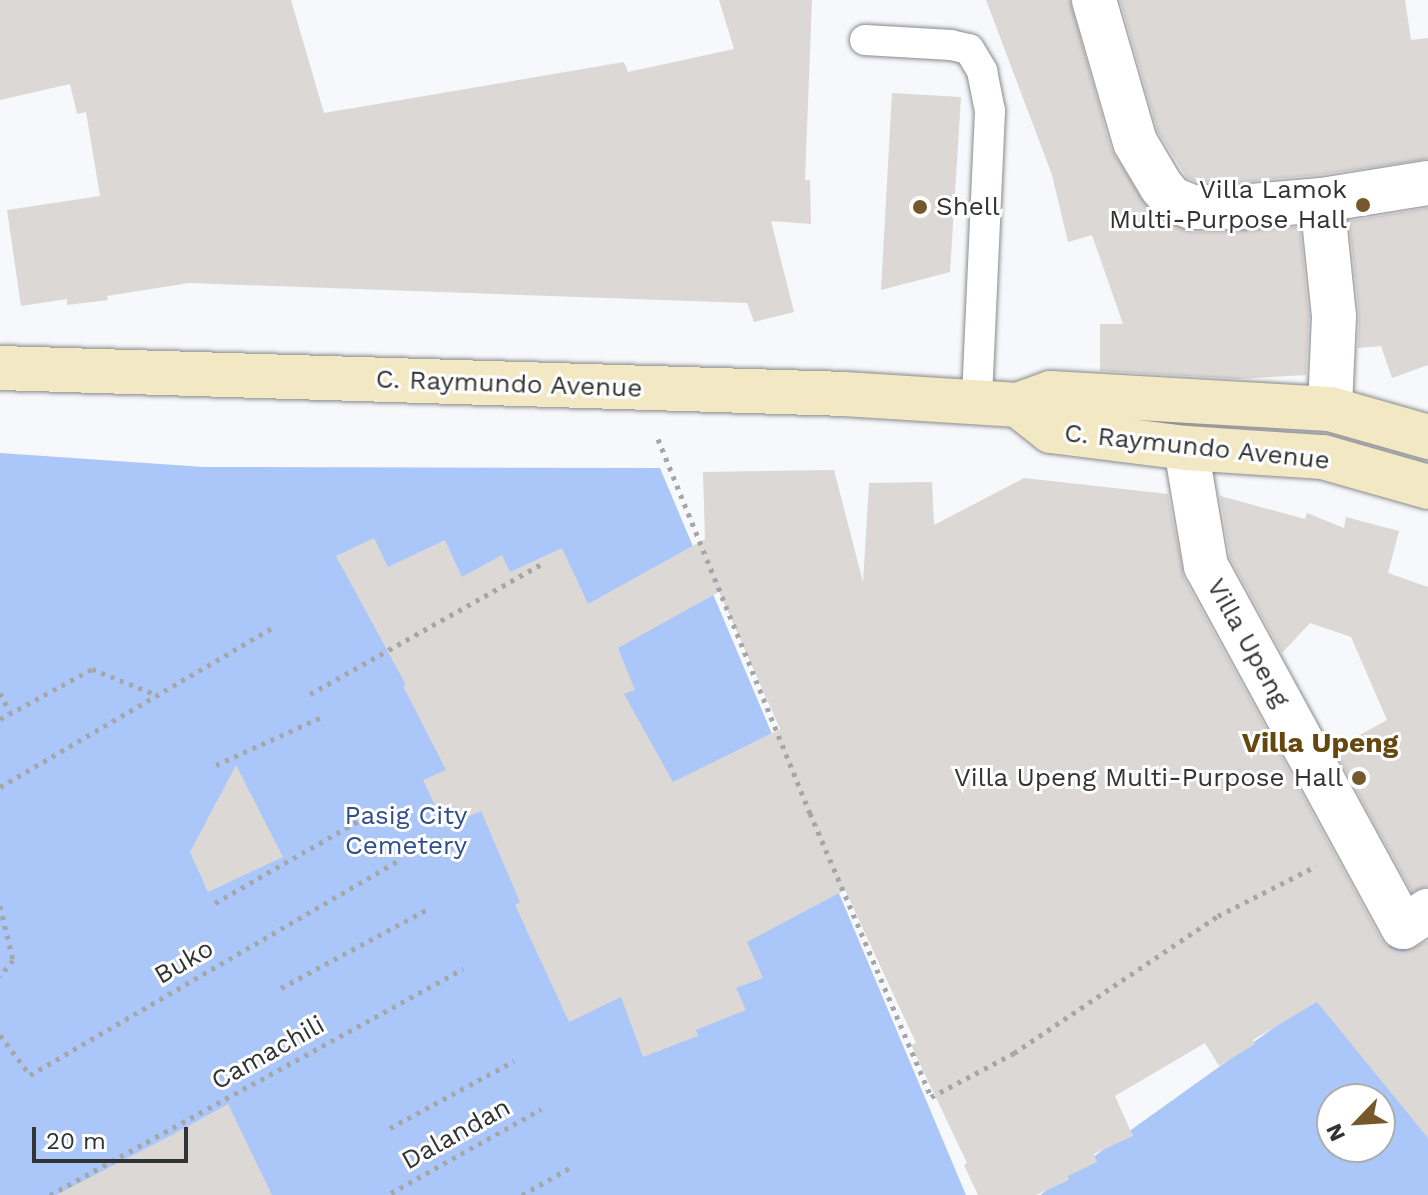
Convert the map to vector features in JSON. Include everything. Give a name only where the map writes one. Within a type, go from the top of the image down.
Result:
[{"type":"main road","name":"C. Raymundo Avenue","points":[[0,368],[844,394],[998,404],[1051,393],[1330,409],[1428,437]]},
{"type":"main road","name":"C. Raymundo Avenue","points":[[998,404],[1051,431],[1186,448],[1323,457],[1428,487]]},
{"type":"street","points":[[1094,0],[1135,142],[1172,199],[1192,207],[1322,200],[1428,183]]},
{"type":"street","points":[[1322,200],[1334,316],[1330,409]]},
{"type":"street","name":"Villa Upeng","points":[[1186,448],[1206,566],[1403,927],[1428,911]]},
{"type":"lane","points":[[865,40],[951,45],[969,49],[982,71],[990,111],[998,404]]},
{"type":"path","points":[[669,466],[804,799],[931,1097],[1014,1053],[1218,916],[1359,843]]},
{"type":"path","points":[[310,694],[540,565]]},
{"type":"path","points":[[0,787],[274,627]]},
{"type":"path","points":[[0,719],[92,669],[157,696]]},
{"type":"path","points":[[0,693],[10,713]]},
{"type":"path","points":[[216,765],[322,717]]},
{"type":"path","points":[[215,903],[374,812]]},
{"type":"path","name":"Buko","points":[[0,1035],[30,1075],[400,860]]},
{"type":"path","points":[[0,906],[13,960],[0,976]]},
{"type":"path","points":[[281,988],[428,909]]},
{"type":"path","name":"Camachili","points":[[50,1195],[463,969]]},
{"type":"path","points":[[390,1128],[514,1061]]},
{"type":"path","name":"Dalandan","points":[[391,1193],[541,1109]]},
{"type":"path","points":[[522,1195],[573,1166]]},
{"type":"green space","name":"Pasig City Cemetery","points":[[0,453],[204,467],[660,468],[966,1195],[0,1195]]},
{"type":"green space","points":[[1399,938],[1428,971],[1428,1195],[1040,1195]]},
{"type":"building","points":[[0,0],[291,0],[324,113],[624,62],[628,72],[734,49],[719,0],[812,0],[805,180],[810,180],[811,224],[771,221],[794,312],[754,322],[747,303],[189,283],[107,296],[108,300],[67,305],[67,299],[21,306],[7,210],[100,196],[86,112],[77,114],[70,84],[0,100]]},
{"type":"building","points":[[986,0],[1070,0],[1111,149],[1153,216],[1192,232],[1300,227],[1309,317],[1306,375],[1237,379],[1100,371],[1100,324],[1123,324],[1092,235],[1068,242],[1052,175]]},
{"type":"building","points":[[1120,0],[1405,0],[1411,40],[1428,38],[1428,159],[1319,175],[1239,182],[1197,182],[1187,178],[1158,132]]},
{"type":"building","name":"Shell","points":[[892,93],[961,97],[950,272],[881,290]]},
{"type":"building","points":[[1428,208],[1428,365],[1392,378],[1381,346],[1358,348],[1359,314],[1349,221]]},
{"type":"building","points":[[834,470],[863,582],[869,483],[932,482],[934,525],[1024,478],[1168,494],[1184,578],[1381,939],[1390,948],[1403,952],[1428,941],[1428,1138],[1396,1099],[1396,1083],[1383,1083],[1317,1002],[1253,1040],[1255,1044],[1219,1066],[1205,1043],[1115,1096],[1133,1136],[1094,1154],[1097,1162],[1068,1176],[1069,1180],[1036,1195],[978,1195],[964,1165],[967,1163],[911,1045],[916,1043],[845,890],[747,942],[763,978],[736,988],[746,1010],[696,1030],[698,1036],[643,1057],[621,997],[569,1022],[515,905],[520,902],[481,811],[445,827],[423,780],[446,770],[403,686],[406,685],[336,556],[374,538],[388,567],[445,540],[462,577],[502,555],[510,572],[562,548],[588,604],[705,539],[703,472]],"holes":[[[719,592],[780,729],[673,782],[624,694],[635,690],[618,648]]]},
{"type":"building","points":[[1220,496],[1305,519],[1307,513],[1344,528],[1346,517],[1399,531],[1388,573],[1428,587],[1428,886],[1412,892],[1334,749],[1387,720],[1351,637],[1310,623],[1282,653],[1230,558]]},
{"type":"building","points":[[236,765],[283,857],[208,892],[190,852]]},
{"type":"building","points":[[228,1104],[272,1195],[56,1195],[170,1136]]},
{"type":"place","name":"Villa Lamok Multi-Purpose Hall","points":[[1363,205]]},
{"type":"place","name":"Shell","points":[[920,207]]},
{"type":"place","name":"Villa Upeng Multi-Purpose Hall","points":[[1359,778]]},
{"type":"district","name":"Villa Upeng","points":[[1320,743]]}]
